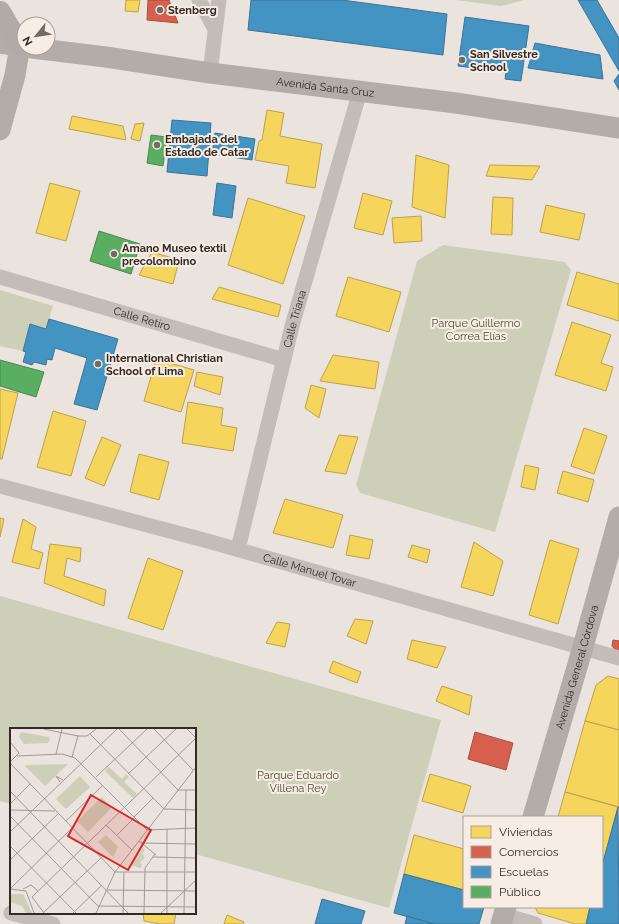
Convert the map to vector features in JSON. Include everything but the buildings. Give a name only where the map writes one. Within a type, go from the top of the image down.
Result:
[{"type":"main road","points":[[0,12],[16,41]]},
{"type":"main road","name":"Avenida Santa Cruz","points":[[56,51],[210,73],[456,103],[619,128]]},
{"type":"main road","points":[[0,130],[15,75],[18,56]]},
{"type":"main road","name":"Avenida General Córdova","points":[[533,816],[583,647],[619,517]]},
{"type":"street","points":[[199,0],[215,29]]},
{"type":"street","points":[[206,0],[214,0]]},
{"type":"street","points":[[210,73],[220,0]]},
{"type":"street","name":"Calle Triana","points":[[238,549],[292,326],[360,91]]},
{"type":"street","name":"Calle Retiro","points":[[0,277],[284,360]]},
{"type":"street","name":"Calle Manuel Tovar","points":[[0,486],[238,549],[619,658]]},
{"type":"street","points":[[0,910],[10,913]]},
{"type":"street","points":[[15,914],[53,924]]},
{"type":"street","points":[[504,915],[535,924]]},
{"type":"green space","points":[[455,0],[524,0],[501,6]]},
{"type":"green space","name":"Parque Guillermo Correa Elías","points":[[443,245],[565,262],[571,270],[495,532],[360,493],[356,485],[417,261]]},
{"type":"green space","points":[[0,290],[53,306],[46,329],[30,324],[23,351],[0,346]]},
{"type":"green space","name":"Parque Eduardo Villena Rey","points":[[0,596],[441,720],[389,908],[196,854],[196,728],[10,728],[10,804],[0,801]]},
{"type":"place","name":"Stenberg","points":[[160,10]]},
{"type":"place","name":"San Silvestre School","points":[[462,60]]},
{"type":"place","name":"Embajada del Estado de Catar","points":[[157,145]]},
{"type":"place","name":"Amano Museo textil precolombino","points":[[114,254]]},
{"type":"place","name":"International Christian School of Lima","points":[[98,364]]}]
